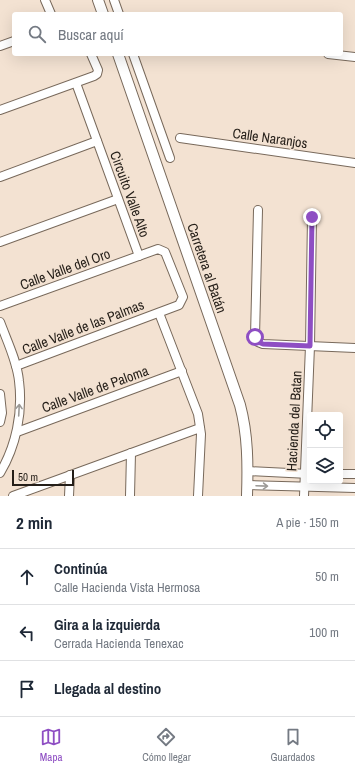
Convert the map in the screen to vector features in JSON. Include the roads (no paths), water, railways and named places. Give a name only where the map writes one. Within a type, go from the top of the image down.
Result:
[{"type":"street","points":[[45,0],[50,12]]},
{"type":"street","points":[[98,0],[102,12]]},
{"type":"street","points":[[114,0],[118,12]]},
{"type":"street","points":[[0,46],[12,42]]},
{"type":"street","points":[[0,110],[76,84],[97,74],[92,56]]},
{"type":"street","name":"Carretera al Batán","points":[[119,56],[240,405],[245,423],[248,472],[247,496]]},
{"type":"street","points":[[134,56],[170,158]]},
{"type":"street","points":[[343,56],[355,57]]},
{"type":"street","name":"Circuito Valle Alto","points":[[76,84],[139,256],[158,249],[165,252],[183,297],[179,305],[159,313]]},
{"type":"street","name":"Calle Naranjos","points":[[180,138],[355,163]]},
{"type":"street","points":[[0,177],[97,141]]},
{"type":"street","points":[[0,242],[118,199]]},
{"type":"street","points":[[258,210],[255,337],[258,342],[263,344],[355,348]]},
{"type":"street","name":"Hacienda del Batan","points":[[308,448],[312,217]]},
{"type":"street","name":"Calle Valle del Oro","points":[[0,306],[139,256]]},
{"type":"street","points":[[159,313],[198,414],[200,428],[198,496]]},
{"type":"street","name":"Calle Valle de las Palmas","points":[[16,366],[159,313]]},
{"type":"street","points":[[0,322],[16,366],[20,382],[19,411],[15,442],[0,473]]},
{"type":"street","name":"Calle Valle de Paloma","points":[[17,432],[182,371]]},
{"type":"street","points":[[0,394],[1,416]]},
{"type":"street","points":[[13,496],[200,428]]},
{"type":"street","points":[[130,496],[131,453]]},
{"type":"street","points":[[248,472],[307,474]]},
{"type":"street","name":"Hacienda del Batan","points":[[304,496],[304,487],[307,474]]},
{"type":"street","points":[[343,474],[355,474]]},
{"type":"street","points":[[69,496],[70,475]]},
{"type":"street","points":[[247,485],[355,488]]}]
